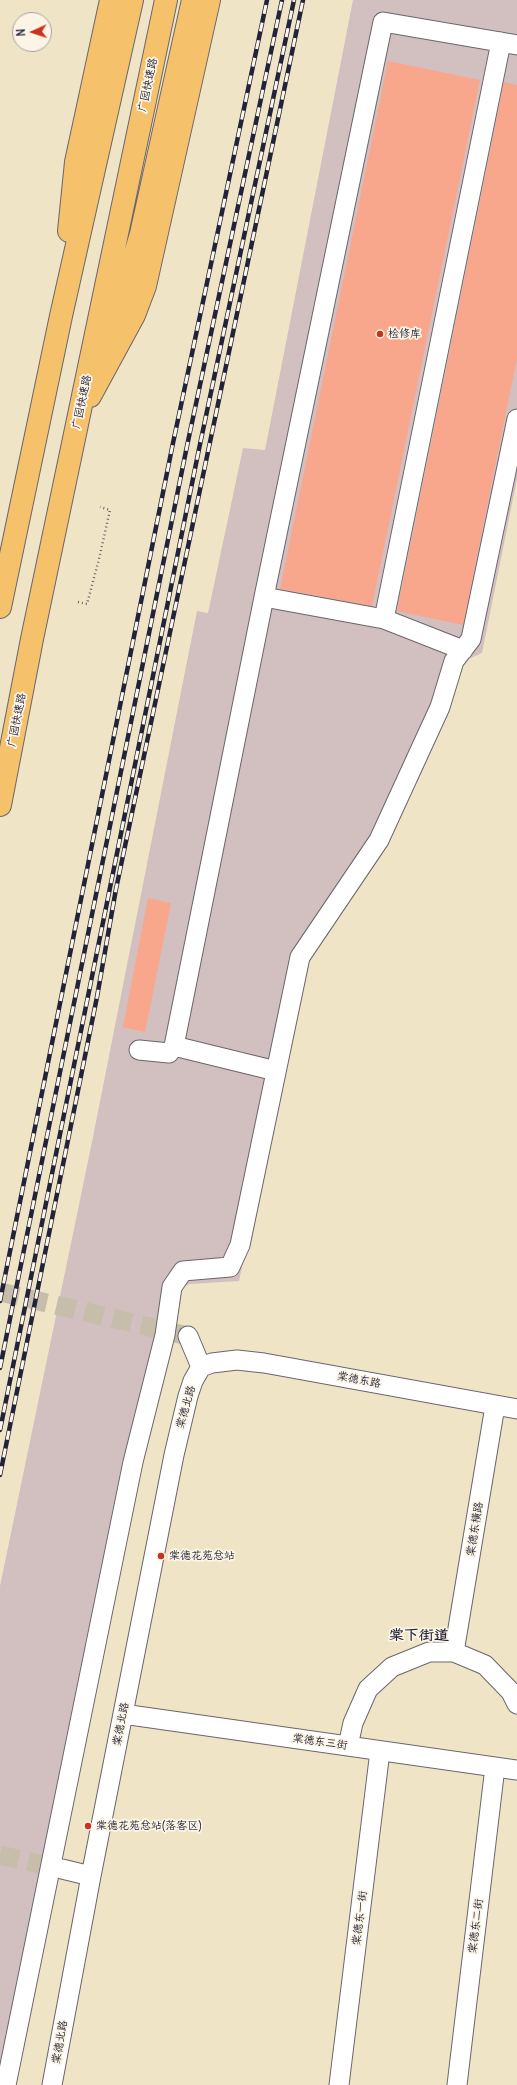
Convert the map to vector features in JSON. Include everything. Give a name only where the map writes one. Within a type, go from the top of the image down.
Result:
[{"type":"highway","points":[[61,316],[76,162],[111,0]]},
{"type":"highway","points":[[0,607],[61,316],[132,0]]},
{"type":"highway","name":"广园快速路","points":[[0,805],[32,639],[166,0]]},
{"type":"highway","points":[[79,417],[116,324],[141,234],[192,0]]},
{"type":"highway","points":[[79,417],[134,315],[145,286],[209,0]]},
{"type":"street","points":[[139,1050],[169,1053],[174,1046],[264,597],[383,22],[509,44],[384,619]]},
{"type":"street","points":[[6,2085],[133,1462],[165,1335],[172,1287],[183,1271],[230,1267],[240,1245],[300,956],[379,840],[440,707],[454,661],[471,639],[480,602],[517,419]]},
{"type":"street","points":[[264,597],[384,619],[463,650]]},
{"type":"street","points":[[174,1046],[276,1071]]},
{"type":"street","points":[[188,1336],[201,1367]]},
{"type":"street","name":"棠德东路","points":[[201,1367],[212,1363],[237,1360],[264,1363],[517,1409]]},
{"type":"street","name":"棠德北路","points":[[52,2085],[91,1876],[174,1455],[188,1396],[201,1367]]},
{"type":"street","name":"棠德东横路","points":[[454,1652],[495,1406]]},
{"type":"street","points":[[348,1746],[353,1723],[368,1689],[392,1667],[429,1652],[454,1652],[485,1665],[511,1692],[517,1704]]},
{"type":"street","name":"棠德东三街","points":[[123,1714],[517,1770]]},
{"type":"street","name":"棠德东一街","points":[[340,2085],[380,1751]]},
{"type":"street","name":"棠德东二街","points":[[457,2085],[495,1767]]},
{"type":"street","points":[[62,1869],[91,1876]]},
{"type":"path","points":[[78,602],[87,604],[99,560],[110,510],[100,507]]},
{"type":"shaded area","points":[[353,0],[517,0],[517,479],[482,653],[462,662],[446,714],[307,952],[239,1281],[189,1284],[177,1291],[0,2085],[0,1586],[92,1142],[197,611],[208,613],[243,448],[265,450]]},
{"type":"building","name":"检修库","points":[[388,61],[480,80],[372,606],[280,589]]},
{"type":"building","name":"检修库","points":[[504,82],[517,85],[517,358],[463,625],[397,611]]},
{"type":"building","points":[[148,898],[171,903],[145,1032],[123,1027]]},
{"type":"tunnel","points":[[0,1292],[188,1336]]},
{"type":"tunnel","points":[[0,1855],[62,1869]]},
{"type":"railway","points":[[0,1301],[173,443],[267,0]]},
{"type":"railway","points":[[0,1368],[187,446],[282,0]]},
{"type":"railway","points":[[0,1430],[199,449],[294,0]]},
{"type":"railway","points":[[0,1475],[97,997],[116,889],[303,0]]},
{"type":"place","name":"检修库","points":[[380,334]]},
{"type":"place","name":"棠德花苑总站","points":[[161,1556]]},
{"type":"place","name":"棠德花苑总站(落客区)","points":[[88,1826]]},
{"type":"district","name":"棠下街道","points":[[419,1636]]}]
